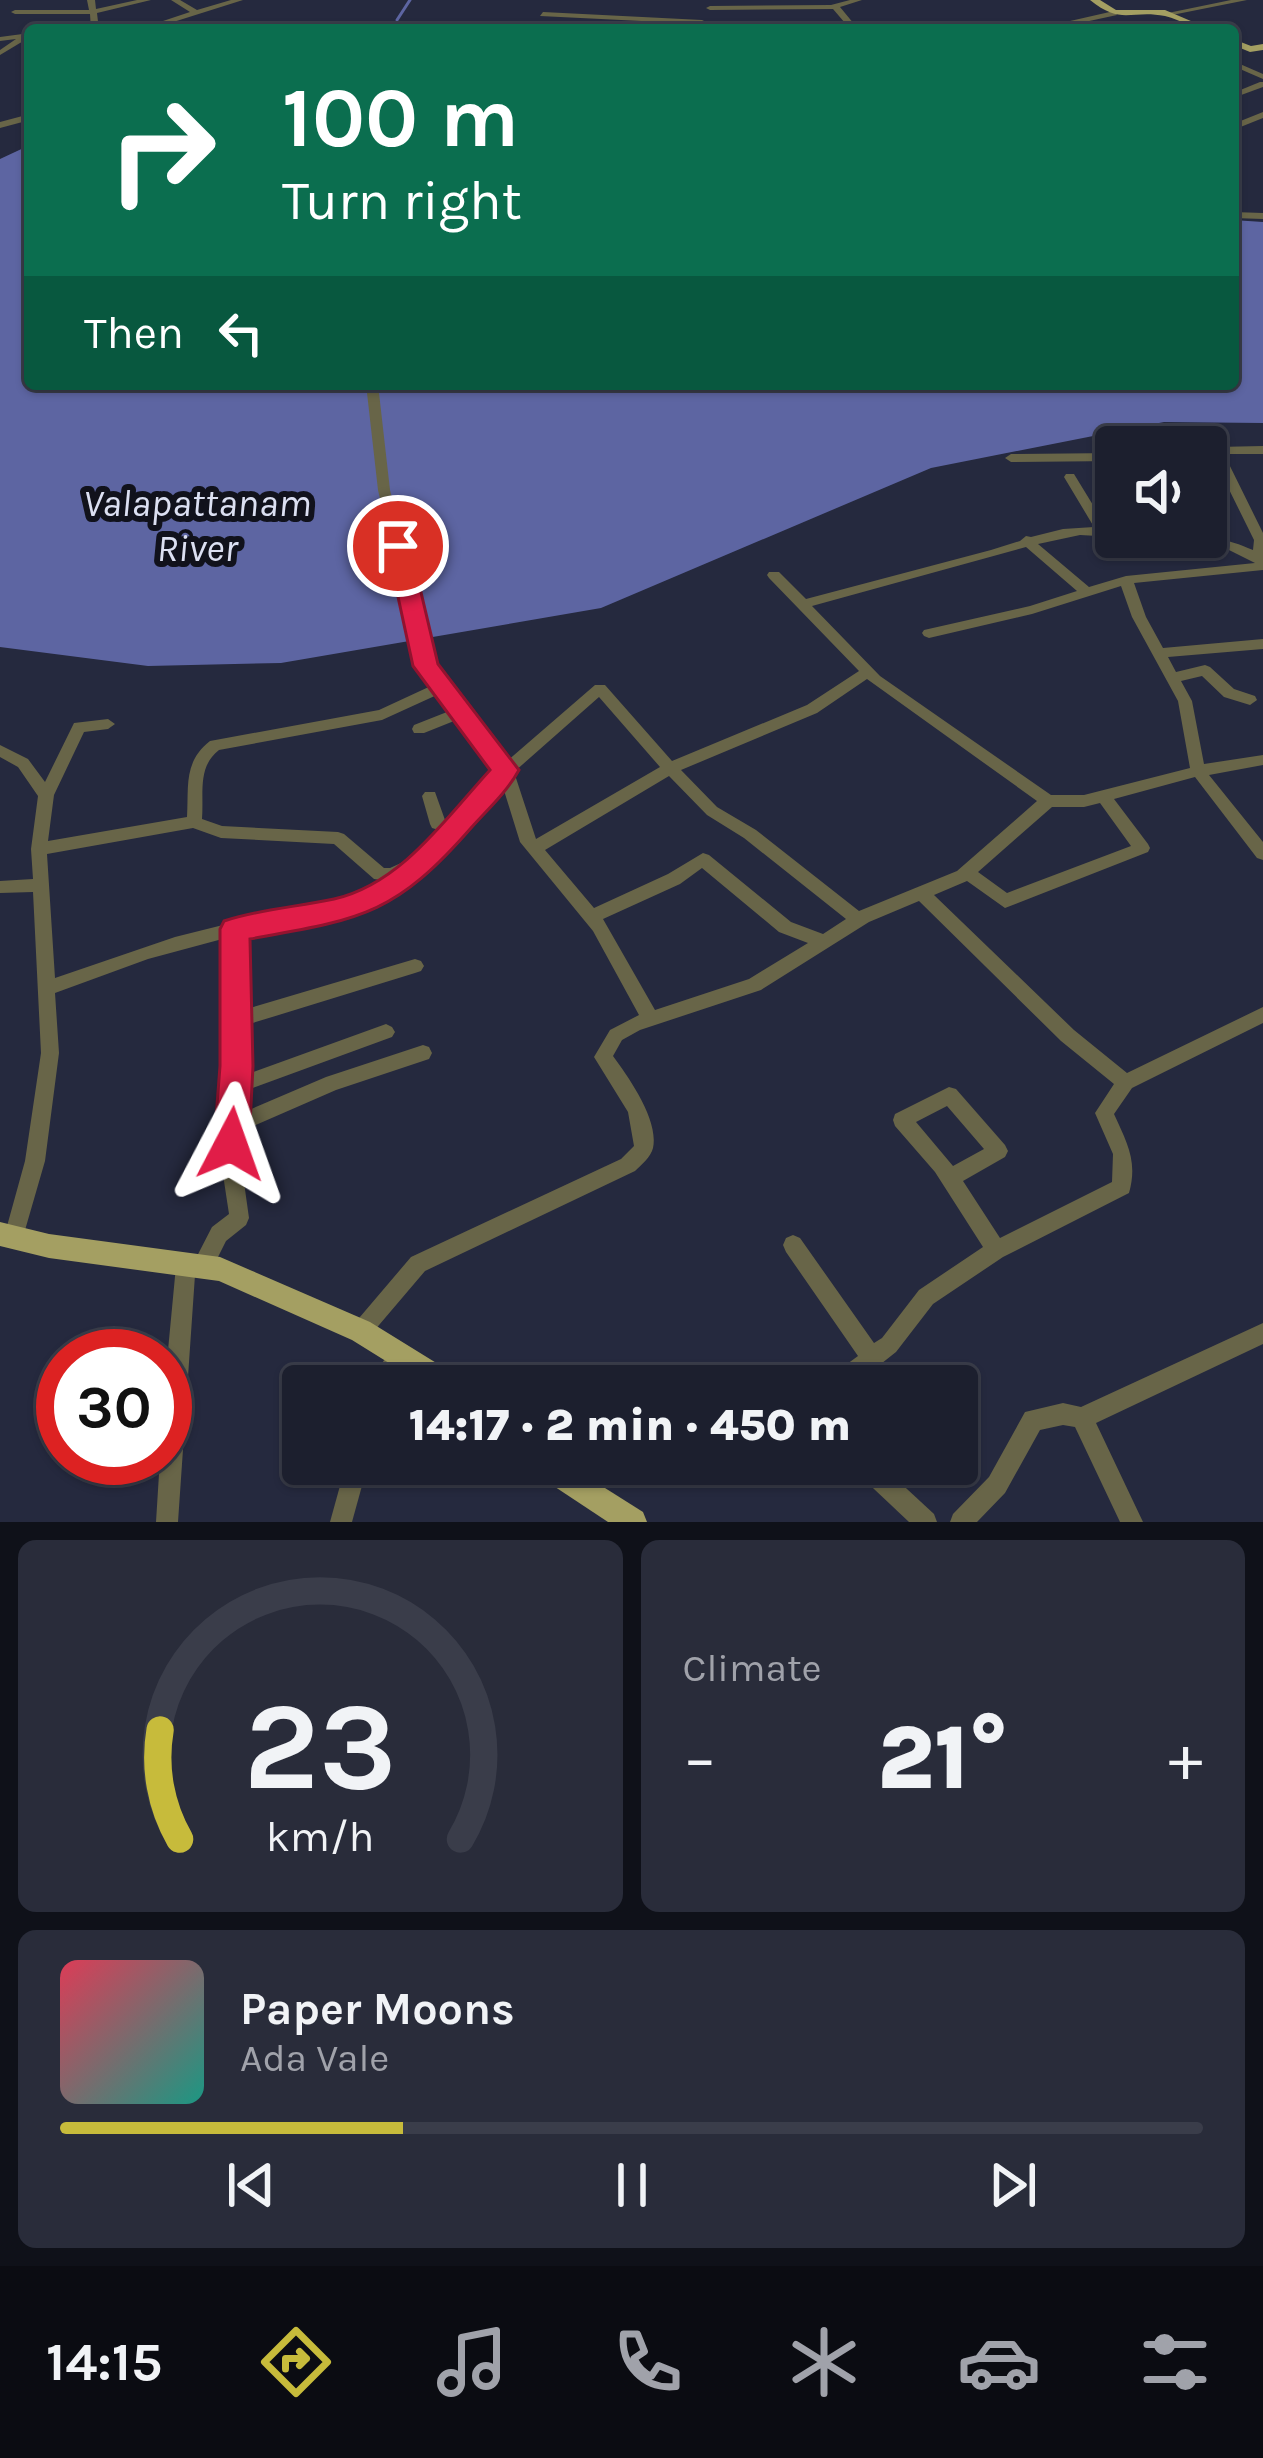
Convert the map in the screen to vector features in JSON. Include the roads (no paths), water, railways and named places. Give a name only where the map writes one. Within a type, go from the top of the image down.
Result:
[{"type":"main road","points":[[1094,0],[1114,13],[1167,14],[1193,24]]},
{"type":"main road","points":[[7,1236],[220,1268],[361,1331],[418,1365]]},
{"type":"main road","points":[[576,1485],[633,1522]]},
{"type":"street","points":[[91,0],[94,24]]},
{"type":"street","points":[[15,12],[93,12],[147,0]]},
{"type":"street","points":[[175,0],[196,13]]},
{"type":"street","points":[[158,24],[239,0]]},
{"type":"street","points":[[709,4],[836,7],[857,0]]},
{"type":"street","points":[[1167,14],[1244,0]]},
{"type":"street","points":[[132,5],[170,20]]},
{"type":"street","points":[[836,7],[850,24]]},
{"type":"street","points":[[543,14],[633,13],[682,24]]},
{"type":"street","points":[[1066,24],[1114,13]]},
{"type":"street","points":[[373,390],[384,490],[425,666],[506,770],[517,816],[535,848],[591,917],[628,972],[651,1018]]},
{"type":"street","points":[[1227,451],[1263,450]]},
{"type":"street","points":[[1011,458],[1095,458]]},
{"type":"street","points":[[1070,477],[1095,512]]},
{"type":"street","points":[[1227,482],[1260,540],[1262,562]]},
{"type":"street","points":[[803,604],[1047,533],[1095,531]]},
{"type":"street","points":[[1026,541],[1086,592]]},
{"type":"street","points":[[1227,544],[1262,562]]},
{"type":"street","points":[[929,633],[1126,580],[1262,562]]},
{"type":"street","points":[[774,575],[868,672],[1048,801]]},
{"type":"street","points":[[1126,580],[1185,700],[1198,771],[1263,854]]},
{"type":"street","points":[[1160,653],[1263,644]]},
{"type":"street","points":[[1173,678],[1204,670],[1229,693],[1250,700]]},
{"type":"street","points":[[535,848],[670,768],[812,709],[868,672]]},
{"type":"street","points":[[194,821],[195,767],[200,754],[215,745],[382,715],[441,687]]},
{"type":"street","points":[[49,987],[98,974],[136,956],[235,929],[315,916],[371,900],[429,856],[506,770],[599,689],[712,811],[750,834],[858,920]]},
{"type":"street","points":[[419,729],[462,712]]},
{"type":"street","points":[[7,1236],[35,1161],[50,1053],[39,849],[46,795],[79,727],[108,724]]},
{"type":"street","points":[[0,750],[23,763],[46,795]]},
{"type":"street","points":[[361,1331],[418,1264],[628,1165],[644,1149],[645,1136],[629,1094],[603,1057],[616,1035],[651,1018],[755,985],[858,920],[968,873],[1048,801],[1103,796],[1263,760]]},
{"type":"street","points":[[430,796],[438,824],[454,829]]},
{"type":"street","points":[[968,873],[1006,901],[1142,848],[1103,796]]},
{"type":"street","points":[[39,849],[194,821],[220,832],[338,838],[380,874],[415,865]]},
{"type":"street","points":[[591,917],[674,879],[703,860],[785,928],[826,942]]},
{"type":"street","points":[[0,887],[42,885]]},
{"type":"street","points":[[921,892],[961,938],[1082,1052],[1126,1082]]},
{"type":"street","points":[[167,1522],[178,1387],[176,1337],[194,1267],[219,1234],[239,1218],[232,1168],[235,929]]},
{"type":"street","points":[[233,1021],[415,966]]},
{"type":"street","points":[[865,1365],[926,1297],[996,1250],[1122,1187],[1123,1154],[1104,1113],[1126,1082],[1263,1015]]},
{"type":"street","points":[[236,1086],[386,1032]]},
{"type":"street","points":[[232,1126],[332,1083],[423,1053]]},
{"type":"street","points":[[950,1178],[998,1151],[949,1094],[902,1120],[950,1178],[996,1250]]},
{"type":"street","points":[[793,1245],[873,1359]]},
{"type":"street","points":[[961,1522],[997,1485],[1033,1420],[1064,1414],[1082,1418],[1263,1333]]},
{"type":"street","points":[[392,1365],[400,1353]]},
{"type":"street","points":[[1082,1418],[1132,1522]]},
{"type":"street","points":[[341,1522],[351,1485]]},
{"type":"street","points":[[886,1485],[926,1522]]},
{"type":"water","name":"Valapattanam River","points":[[24,148],[24,390],[1239,390],[1239,220],[1263,222],[1263,423],[1095,426],[1095,436],[931,468],[601,608],[281,663],[148,666],[0,647],[0,159]]},
{"type":"waterway","points":[[397,20],[410,0]]}]
